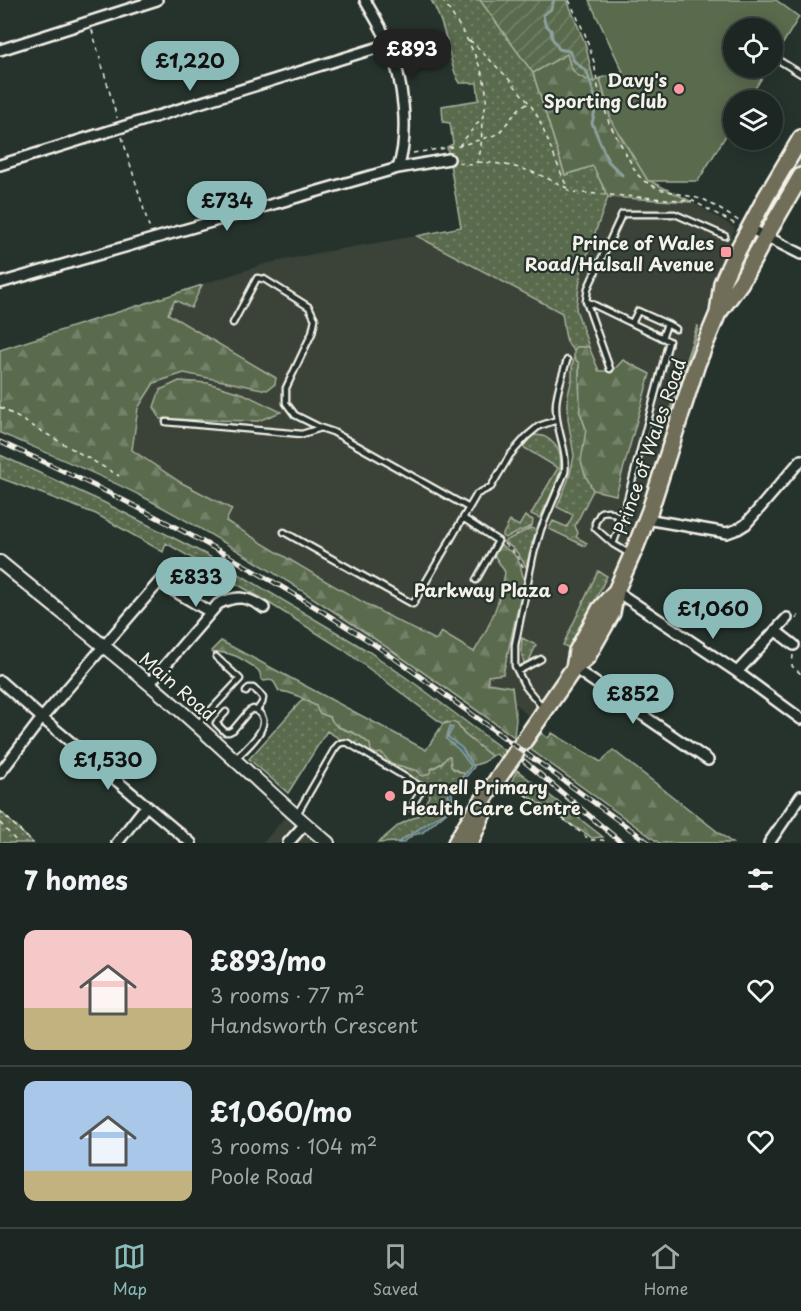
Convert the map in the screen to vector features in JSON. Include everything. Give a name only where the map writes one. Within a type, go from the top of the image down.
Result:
[{"type":"highway","name":"Prince of Wales Road","points":[[718,313],[722,283],[731,262],[801,138]]},
{"type":"highway","name":"Prince of Wales Road","points":[[456,843],[574,668],[586,657],[604,629],[612,613],[616,591],[646,519],[696,364],[718,313],[741,282],[801,176]]},
{"type":"highway","name":"Prince of Wales Road","points":[[470,843],[494,784]]},
{"type":"main road","name":"Main Road","points":[[0,562],[197,725],[328,843]]},
{"type":"street","points":[[0,50],[157,0]]},
{"type":"street","points":[[365,0],[389,44],[396,67],[403,104],[403,154],[398,168]]},
{"type":"street","points":[[0,165],[389,44]]},
{"type":"street","points":[[0,283],[398,168],[449,159]]},
{"type":"street","points":[[749,229],[801,254]]},
{"type":"street","points":[[646,519],[727,533],[738,529],[746,524],[801,460]]},
{"type":"street","points":[[0,773],[42,718],[159,582],[210,612]]},
{"type":"street","points":[[616,591],[799,713]]},
{"type":"street","points":[[149,684],[218,604],[230,598],[242,598],[264,609]]},
{"type":"street","points":[[737,672],[787,618]]},
{"type":"street","points":[[776,631],[794,645]]},
{"type":"street","points":[[574,668],[708,760]]},
{"type":"street","points":[[0,681],[191,843]]},
{"type":"street","points":[[769,843],[801,796]]},
{"type":"street","points":[[117,843],[146,806]]},
{"type":"street","points":[[288,843],[300,820]]},
{"type":"lane","points":[[783,63],[801,74]]},
{"type":"lane","points":[[610,369],[586,301],[588,288],[622,214],[675,214],[725,236]]},
{"type":"lane","points":[[233,322],[256,278],[264,279],[309,308],[315,319],[312,333],[286,388],[286,403],[295,415],[333,432],[469,508]]},
{"type":"lane","points":[[586,301],[669,341],[621,523],[613,544]]},
{"type":"lane","points":[[632,323],[638,311],[676,329]]},
{"type":"lane","points":[[662,338],[667,324]]},
{"type":"lane","points":[[545,711],[525,686],[515,666],[515,645],[533,556],[541,529],[565,472],[565,451],[558,429],[556,405],[567,360]]},
{"type":"lane","points":[[284,532],[412,604],[477,494],[490,487],[510,455],[527,436],[539,426],[557,420]]},
{"type":"lane","points":[[166,422],[302,434],[321,428]]},
{"type":"lane","points":[[621,523],[616,515],[608,511],[601,512],[595,528],[613,544],[632,556]]},
{"type":"lane","points":[[463,518],[498,541],[476,580]]},
{"type":"lane","points":[[197,725],[240,679],[216,657]]},
{"type":"lane","points":[[518,671],[541,659]]},
{"type":"lane","points":[[246,692],[249,688],[253,688],[260,693],[262,698],[257,710]]},
{"type":"lane","points":[[226,712],[216,723],[225,732],[229,732],[253,709],[261,714],[263,720],[259,734],[236,759]]},
{"type":"lane","points":[[300,820],[334,750],[341,742],[348,742],[420,786],[421,791],[411,808]]},
{"type":"path","points":[[442,0],[468,41],[484,81],[486,101],[481,154],[477,162]]},
{"type":"path","points":[[569,0],[585,34],[609,123],[637,174],[644,181],[659,189],[705,200],[749,229]]},
{"type":"path","points":[[468,41],[472,42],[507,77],[530,104],[538,117],[567,188]]},
{"type":"path","points":[[403,154],[459,146],[498,134],[522,105],[530,104]]},
{"type":"path","points":[[459,146],[483,118]]},
{"type":"path","points":[[449,159],[471,165],[477,162],[518,167],[542,175],[567,188],[570,192],[693,201],[749,229]]},
{"type":"path","points":[[0,407],[119,476]]},
{"type":"path","points":[[498,541],[520,558],[528,584]]},
{"type":"path","points":[[794,645],[792,666],[801,674]]},
{"type":"path","points":[[494,784],[561,817],[591,840],[603,840],[607,843]]},
{"type":"path","points":[[0,811],[33,843]]},
{"type":"path","points":[[0,823],[18,843]]},
{"type":"shaded area","points":[[608,197],[692,202],[735,228],[668,437],[622,604],[537,724],[498,688],[0,399],[0,350],[265,264],[417,236],[562,313],[581,272]]},
{"type":"shaded area","points":[[290,811],[329,843],[263,843]]},
{"type":"green space","points":[[431,0],[480,0],[533,73],[565,175],[593,166],[608,197],[581,272],[576,309],[589,347],[577,347],[574,351],[570,347],[566,338],[562,313],[417,236],[461,227],[447,147],[453,144],[450,123],[443,122],[442,106],[479,100],[477,83],[460,83],[456,75],[442,24]]},
{"type":"green space","points":[[480,0],[567,0],[585,43],[594,82],[575,73],[567,54],[533,73]]},
{"type":"green space","name":"Davy's Sporting Club","points":[[589,0],[776,0],[799,17],[783,43],[783,18],[723,18],[723,78],[762,78],[754,90],[723,90],[723,140],[698,181],[648,181],[611,120],[600,78],[623,72]]},
{"type":"green space","points":[[567,53],[594,82],[600,78],[611,121],[648,180],[692,202],[608,197],[593,166],[565,175],[533,73]]},
{"type":"green space","points":[[801,146],[801,166],[766,227],[762,227],[759,221]]},
{"type":"green space","points":[[202,285],[191,308],[175,300],[168,314],[276,378],[275,384],[267,390],[184,373],[154,383],[138,408],[132,450],[180,482],[232,509],[226,521],[304,568],[382,613],[436,640],[441,632],[474,652],[494,614],[501,593],[505,572],[494,555],[499,544],[514,554],[520,564],[524,581],[503,674],[488,676],[488,683],[512,687],[516,719],[514,737],[380,643],[243,554],[131,491],[0,433],[0,350]]},
{"type":"green space","points":[[697,326],[698,329],[668,422],[666,422]]},
{"type":"green space","points":[[576,347],[589,347],[599,371],[613,371],[623,360],[650,374],[616,495],[593,490],[581,461],[586,429],[580,412],[579,363],[574,358]]},
{"type":"green space","points":[[574,358],[579,363],[580,412],[586,429],[584,472],[593,490],[575,526],[578,533],[576,537],[587,543],[585,546],[549,529],[553,521],[567,527],[573,515],[557,507],[569,478],[574,456],[568,419],[568,395]]},
{"type":"green space","points":[[179,381],[208,383],[244,394],[281,412],[258,421],[160,419],[154,407],[160,390]]},
{"type":"green space","points":[[540,435],[552,442],[559,452],[561,461],[557,481],[540,518],[531,514],[558,468],[523,447],[528,438]]},
{"type":"green space","points":[[0,455],[103,502],[207,555],[368,651],[505,751],[501,758],[496,754],[491,756],[461,729],[447,722],[443,724],[344,650],[261,598],[166,543],[163,552],[96,514],[0,478]]},
{"type":"green space","points":[[525,516],[533,520],[532,526],[505,538],[502,536],[510,521],[519,526]]},
{"type":"green space","points":[[531,528],[536,530],[526,567],[515,550],[503,542]]},
{"type":"green space","points":[[598,571],[607,576],[569,648],[563,645]]},
{"type":"green space","points":[[522,638],[536,645],[529,661],[524,663],[521,651]]},
{"type":"green space","points":[[221,641],[426,750],[443,724],[453,722],[491,756],[484,762],[472,766],[465,774],[451,767],[450,756],[424,776],[418,771],[390,763],[382,753],[376,754],[371,751],[370,744],[361,737],[338,727],[330,717],[319,713],[316,706],[294,694],[279,691],[273,681],[261,679],[258,670],[242,659],[231,654],[213,653],[211,651]]},
{"type":"green space","points":[[303,699],[316,706],[319,713],[330,717],[337,727],[358,735],[398,766],[418,771],[431,770],[450,756],[453,769],[465,774],[448,793],[451,802],[449,807],[399,842],[378,843],[399,825],[419,815],[430,794],[327,731],[288,793],[249,759]]},
{"type":"green space","points":[[541,733],[548,738],[552,733],[601,762],[613,750],[732,843],[659,843],[530,749]]},
{"type":"green space","points":[[517,770],[603,837],[592,838],[510,785]]},
{"type":"green space","points":[[0,811],[33,843],[0,843]]},
{"type":"water","points":[[450,727],[453,728],[448,737],[462,748],[474,767],[453,790],[451,808],[422,833],[413,835],[403,843],[393,843],[399,842],[444,812],[451,802],[448,793],[450,788],[458,783],[471,766],[459,750],[446,739]]},
{"type":"waterway","points":[[554,0],[551,9],[543,15],[545,24],[551,30],[552,38],[559,49],[569,51],[574,61],[587,72],[597,103],[592,123],[608,161],[622,175]]},
{"type":"railway","points":[[0,442],[187,533],[322,611],[407,667],[649,843]]},
{"type":"railway","points":[[524,761],[622,843]]},
{"type":"place","name":"Davy's Sporting Club","points":[[679,89]]},
{"type":"place","name":"Prince of Wales Road/Halsall Avenue","points":[[726,252]]},
{"type":"place","name":"Parkway Plaza","points":[[563,589]]},
{"type":"place","name":"Darnell Primary Health Care Centre","points":[[390,796]]}]
